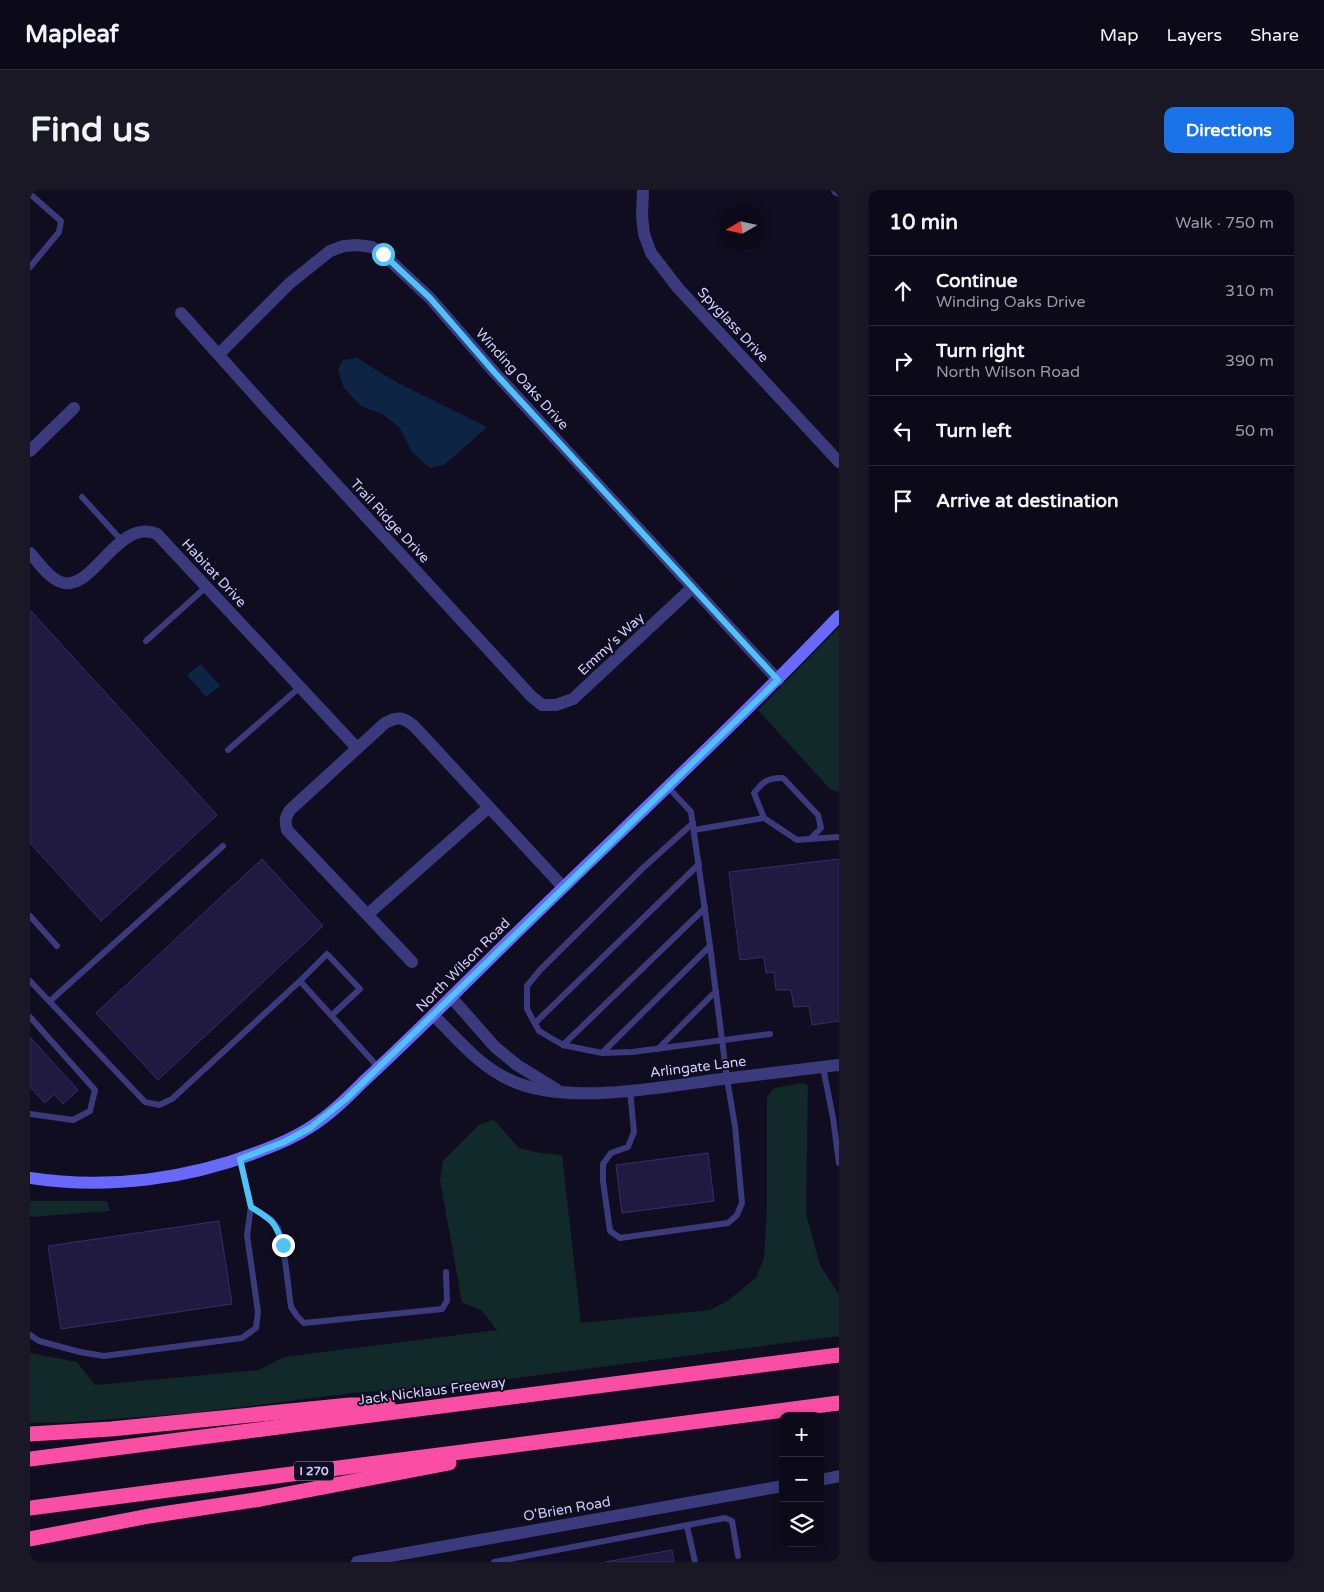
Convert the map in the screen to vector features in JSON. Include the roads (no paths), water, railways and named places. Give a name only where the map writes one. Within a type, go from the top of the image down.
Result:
[{"type":"highway","name":"Jack Nicklaus Freeway","points":[[30,1459],[838,1355]]},
{"type":"highway","name":"I 270","points":[[30,1508],[835,1404]]},
{"type":"highway","points":[[30,1434],[111,1429],[350,1405],[449,1405]]},
{"type":"highway","points":[[30,1539],[149,1516],[261,1499],[598,1434]]},
{"type":"main road","name":"North Wilson Road","points":[[30,1178],[80,1183],[109,1183],[175,1175],[240,1159],[284,1142],[310,1128],[332,1112],[434,1015],[563,887],[778,680],[839,616]]},
{"type":"street","name":"Spyglass Drive","points":[[643,190],[642,216],[644,234],[651,254],[678,288],[839,462]]},
{"type":"street","name":"Winding Oaks Drive","points":[[218,354],[290,283],[330,250],[357,245],[372,247],[383,254],[430,298],[495,373],[778,680]]},
{"type":"street","name":"Trail Ridge Drive","points":[[181,313],[354,504],[531,696],[542,705]]},
{"type":"street","points":[[30,451],[74,408]]},
{"type":"street","name":"Habitat Drive","points":[[30,553],[49,574],[60,581],[71,583],[81,579],[122,541],[133,534],[151,531],[157,534],[357,748]]},
{"type":"street","name":"Emmy's Way","points":[[542,705],[556,705],[573,698],[692,588]]},
{"type":"street","points":[[412,962],[287,830],[285,823],[286,816],[290,810],[384,723],[394,718],[406,719],[414,726],[563,887]]},
{"type":"street","points":[[368,914],[489,807]]},
{"type":"street","name":"Arlingate Lane","points":[[451,997],[495,1047],[517,1065],[560,1092]]},
{"type":"street","name":"Arlingate Lane","points":[[434,1015],[482,1064],[509,1080],[533,1088],[560,1092],[577,1094],[630,1090],[839,1064]]},
{"type":"street","points":[[824,1479],[839,1476]]},
{"type":"street","name":"O'Brien Road","points":[[357,1562],[406,1558],[779,1487]]},
{"type":"lane","points":[[30,194],[61,221],[59,232],[30,267]]},
{"type":"lane","points":[[82,497],[122,541]]},
{"type":"lane","points":[[146,641],[206,586]]},
{"type":"lane","points":[[228,750],[300,687]]},
{"type":"lane","points":[[810,839],[821,828],[818,814],[783,778],[772,777],[760,786],[754,793],[764,818],[796,840],[839,838]]},
{"type":"lane","points":[[630,1090],[634,1132],[628,1147],[611,1153],[603,1164],[603,1181],[610,1231],[620,1238],[728,1223],[737,1215],[742,1203],[735,1126],[694,826],[691,812],[668,787]]},
{"type":"lane","points":[[764,818],[694,826],[644,867],[540,970],[527,986],[527,1009],[539,1030],[563,1045],[602,1053],[658,1049],[770,1034]]},
{"type":"lane","points":[[50,1001],[223,846]]},
{"type":"lane","points":[[535,1023],[699,864]]},
{"type":"lane","points":[[563,1045],[705,908]]},
{"type":"lane","points":[[30,916],[57,946]]},
{"type":"lane","points":[[602,1053],[710,946]]},
{"type":"lane","points":[[30,981],[145,1102],[159,1105],[172,1099],[328,954],[360,989],[332,1015]]},
{"type":"lane","points":[[300,980],[379,1068]]},
{"type":"lane","points":[[658,1049],[716,991]]},
{"type":"lane","points":[[30,1017],[95,1090],[90,1111],[74,1120],[30,1114]]},
{"type":"lane","points":[[823,1067],[836,1120],[839,1162]]},
{"type":"lane","points":[[30,1335],[39,1341],[104,1356],[242,1338],[256,1328],[258,1312],[247,1235],[251,1207],[240,1159]]},
{"type":"lane","points":[[251,1207],[271,1219],[278,1228],[283,1245],[291,1307],[304,1323],[442,1309],[448,1301],[446,1272]]},
{"type":"lane","points":[[494,1562],[724,1518],[732,1521],[738,1556]]},
{"type":"lane","points":[[687,1526],[695,1562]]},
{"type":"water","points":[[357,358],[394,381],[487,427],[444,465],[430,468],[412,452],[399,427],[382,414],[361,406],[344,388],[338,370],[343,360]]},
{"type":"water","points":[[201,664],[220,686],[206,697],[187,675]]}]
